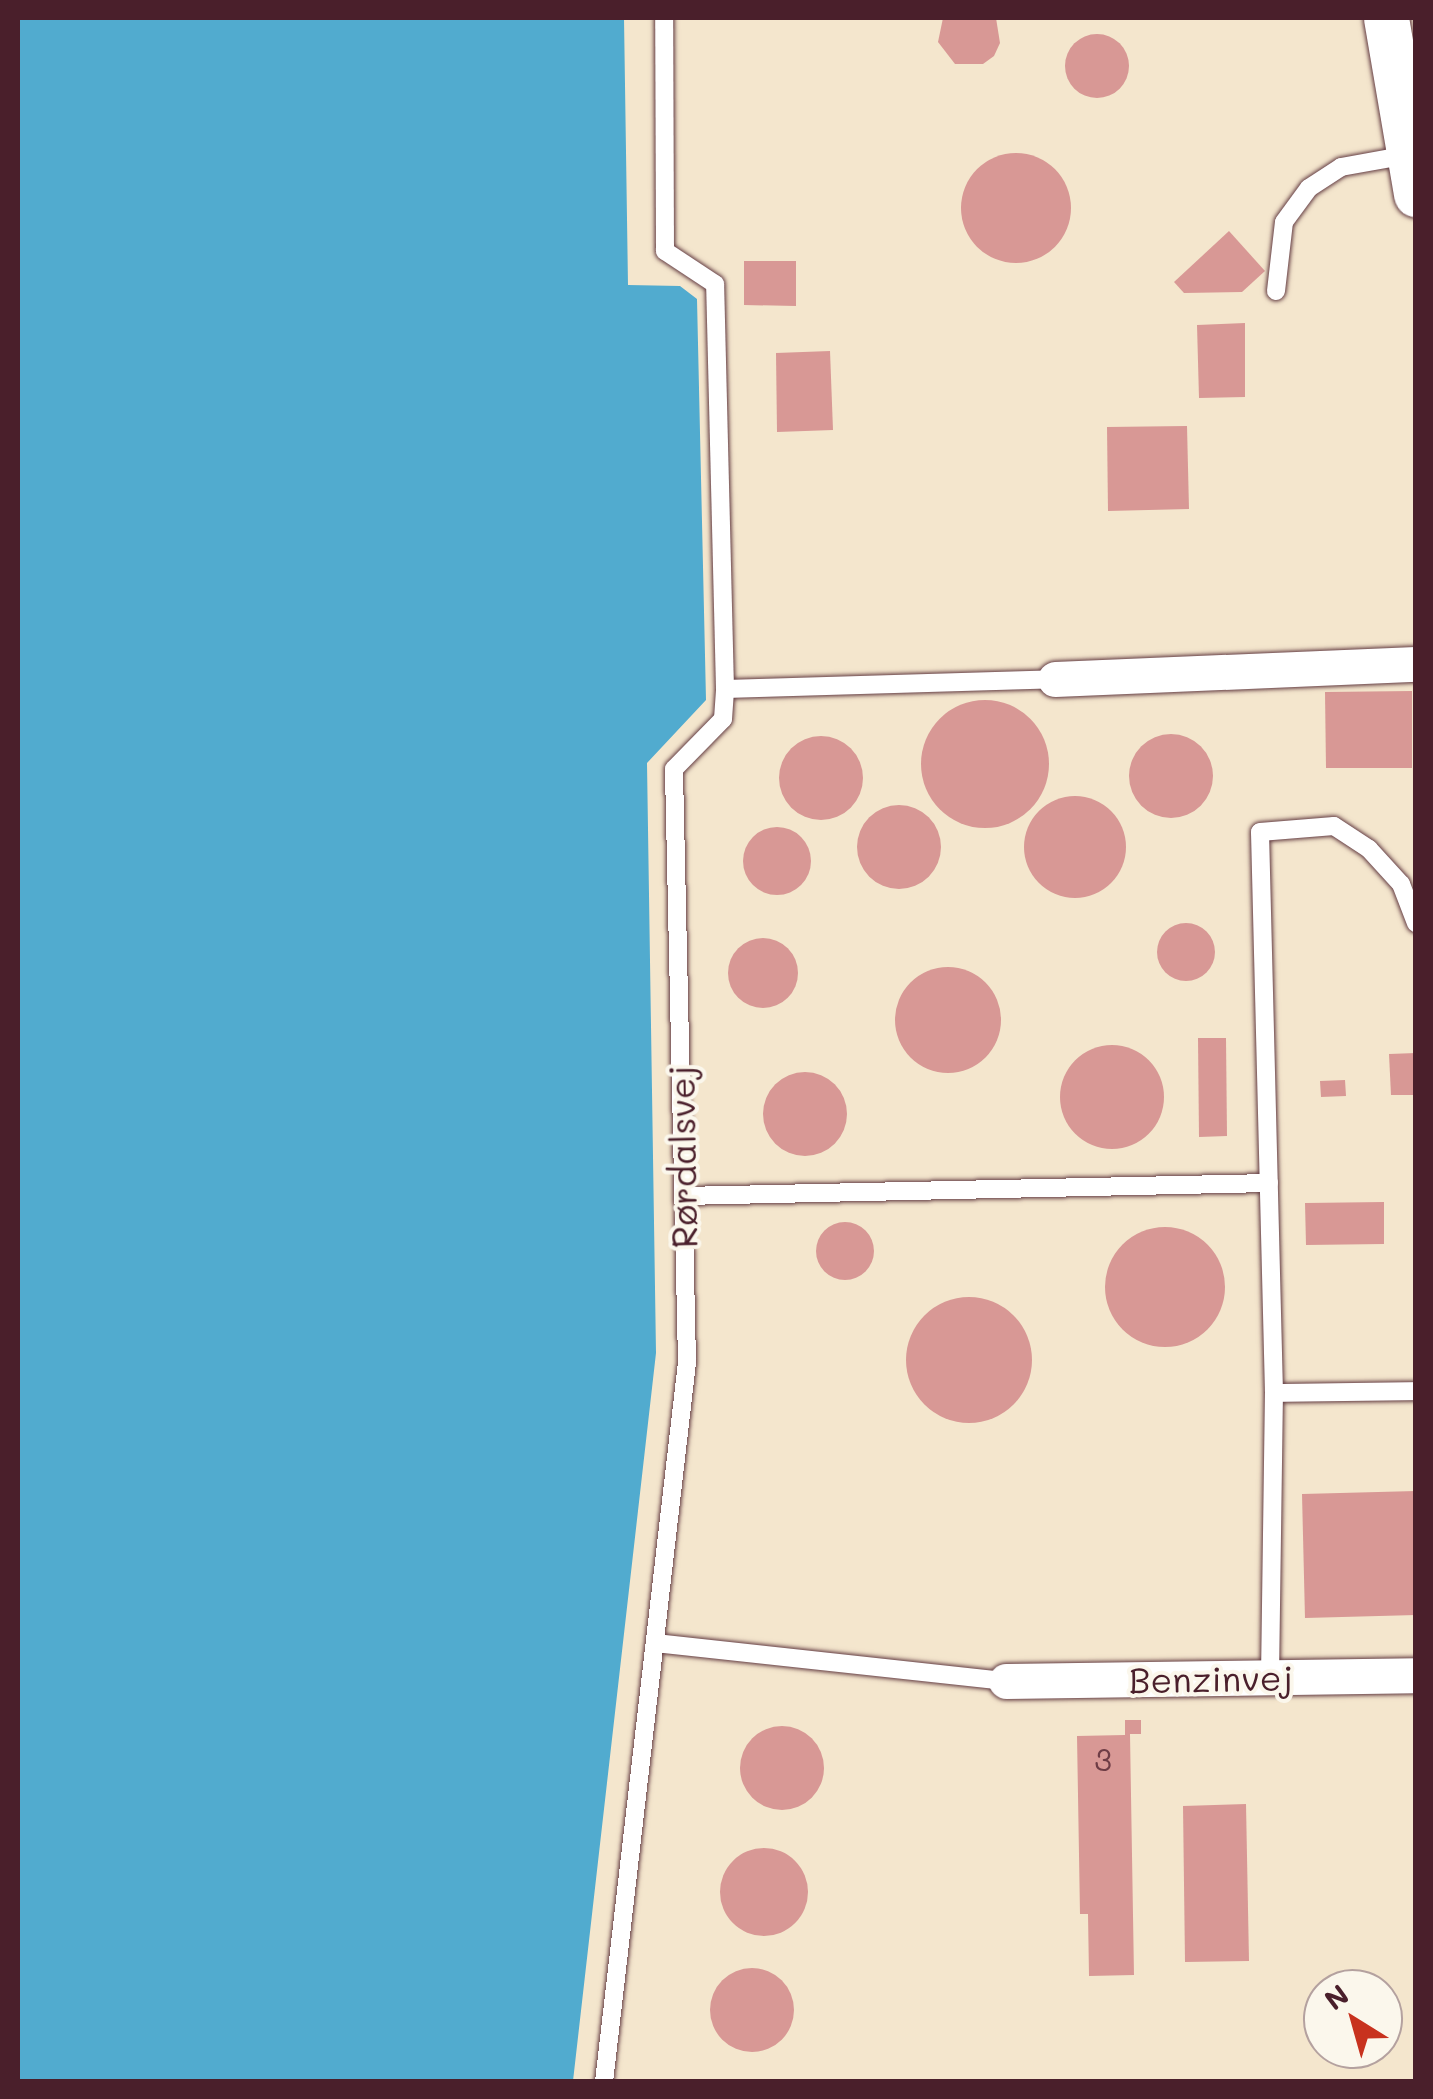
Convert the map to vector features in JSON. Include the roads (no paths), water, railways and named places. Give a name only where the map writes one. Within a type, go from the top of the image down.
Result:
[{"type":"street","points":[[1386,18],[1412,174]]},
{"type":"street","points":[[1055,679],[1416,664]]},
{"type":"street","name":"Benzinvej","points":[[1006,1681],[1416,1676]]},
{"type":"lane","name":"Rørdalsvej","points":[[604,2082],[686,1362],[674,769],[723,718],[725,689],[715,284],[664,251],[664,18]]},
{"type":"lane","points":[[1276,291],[1284,222],[1309,188],[1341,167],[1412,174]]},
{"type":"lane","points":[[725,689],[1055,679]]},
{"type":"lane","points":[[1270,1678],[1274,1393],[1260,832],[1334,826],[1369,849],[1401,884],[1416,923]]},
{"type":"lane","points":[[683,1196],[1269,1183]]},
{"type":"lane","points":[[1274,1393],[1416,1391]]},
{"type":"lane","points":[[655,1644],[1006,1681]]},
{"type":"water","points":[[18,18],[624,18],[628,285],[680,286],[697,299],[706,700],[647,763],[656,1353],[573,2081],[18,2081]]}]
